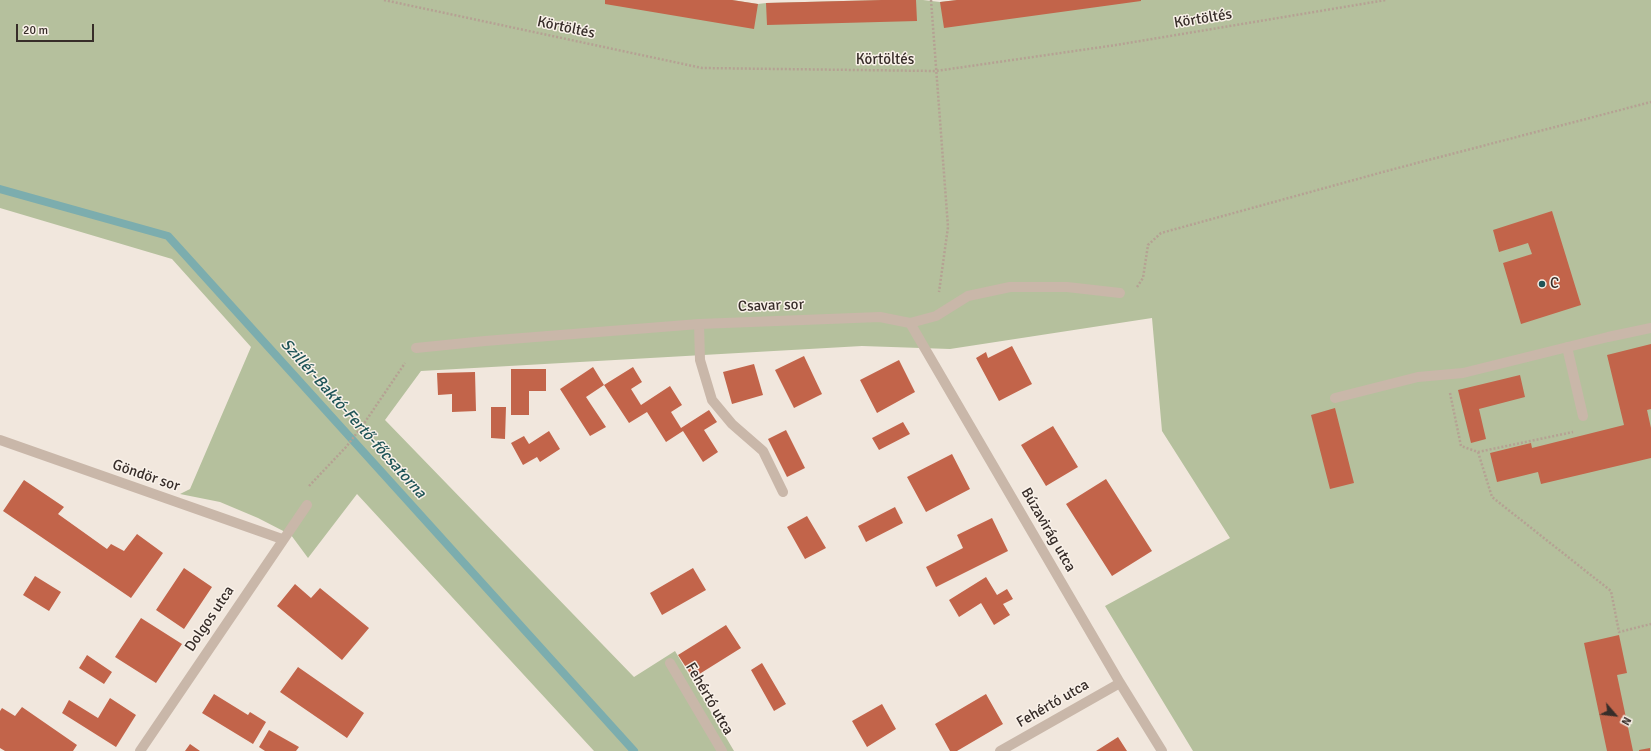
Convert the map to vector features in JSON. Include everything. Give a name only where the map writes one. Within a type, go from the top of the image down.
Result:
[{"type":"street","name":"Csavar sor","points":[[416,348],[699,324],[880,317],[910,323],[936,316],[968,296],[1010,288],[1067,287],[1120,293]]},
{"type":"street","name":"Búzavirág utca","points":[[910,323],[1120,683],[1162,751]]},
{"type":"street","points":[[699,324],[700,360],[712,400],[732,424],[763,451],[783,492]]},
{"type":"street","points":[[1335,398],[1418,377],[1463,373],[1651,328]]},
{"type":"street","points":[[1567,347],[1583,416]]},
{"type":"street","name":"Göndör sor","points":[[0,440],[282,540]]},
{"type":"street","name":"Dolgos utca","points":[[140,751],[307,505]]},
{"type":"street","name":"Fehértó utca","points":[[670,663],[722,751]]},
{"type":"street","name":"Fehértó utca","points":[[1000,751],[1120,683]]},
{"type":"path","name":"Körtöltés","points":[[384,0],[702,68],[936,71],[1116,45],[1386,0]]},
{"type":"path","points":[[931,0],[948,227],[936,316]]},
{"type":"path","points":[[1120,293],[1136,288],[1143,278],[1148,245],[1161,233],[1402,167],[1651,102]]},
{"type":"path","points":[[346,447],[416,348]]},
{"type":"path","points":[[1446,375],[1461,446],[1478,452],[1578,431],[1583,416]]},
{"type":"path","points":[[1478,452],[1492,497],[1611,591],[1619,632],[1651,624]]},
{"type":"green space","points":[[0,0],[732,0],[758,4],[882,0],[923,0],[940,2],[957,0],[1651,0],[1651,751],[1193,751],[1105,606],[1230,538],[1162,431],[1152,318],[950,349],[862,346],[421,371],[385,420],[634,677],[675,651],[734,751],[594,751],[357,494],[308,558],[291,535],[258,518],[220,502],[180,494],[190,489],[251,347],[172,259],[0,208]]},
{"type":"building","points":[[605,0],[732,0],[758,4],[754,29],[605,4]]},
{"type":"building","points":[[916,0],[917,21],[767,25],[766,3]]},
{"type":"building","points":[[957,0],[1141,1],[944,28],[940,2]]},
{"type":"building","name":"C","points":[[1552,211],[1581,305],[1521,324],[1503,263],[1532,254],[1528,243],[1499,252],[1493,230]]},
{"type":"building","points":[[1651,344],[1651,409],[1647,410],[1651,428],[1651,458],[1541,484],[1538,472],[1497,482],[1490,453],[1531,443],[1532,448],[1624,425],[1607,355]]},
{"type":"building","points":[[1012,346],[1032,384],[999,401],[976,358],[986,352],[988,358]]},
{"type":"building","points":[[804,356],[822,394],[794,408],[775,370]]},
{"type":"building","points":[[899,360],[915,392],[877,413],[860,380]]},
{"type":"building","points":[[754,364],[763,395],[732,404],[723,372]]},
{"type":"building","points":[[593,367],[604,385],[586,397],[606,427],[590,436],[560,389]]},
{"type":"building","points":[[633,367],[642,382],[631,389],[641,405],[670,386],[682,405],[671,412],[681,428],[709,410],[717,422],[704,430],[718,452],[703,462],[683,431],[666,442],[647,412],[629,423],[604,385]]},
{"type":"building","points":[[511,369],[546,369],[546,391],[529,391],[529,415],[511,415]]},
{"type":"building","points":[[475,372],[476,411],[452,412],[452,394],[438,395],[437,373]]},
{"type":"building","points":[[1520,375],[1525,397],[1479,409],[1486,439],[1471,443],[1458,390]]},
{"type":"building","points":[[491,407],[506,407],[505,439],[491,438]]},
{"type":"building","points":[[1335,408],[1354,483],[1330,489],[1311,415]]},
{"type":"building","points":[[903,422],[910,434],[879,450],[872,438]]},
{"type":"building","points":[[1053,426],[1078,467],[1046,486],[1021,445]]},
{"type":"building","points":[[786,430],[805,468],[787,477],[768,439]]},
{"type":"building","points":[[549,431],[560,449],[540,462],[537,457],[523,465],[511,443],[524,436],[529,444]]},
{"type":"building","points":[[952,454],[970,489],[926,512],[907,477]]},
{"type":"building","points":[[1106,479],[1152,551],[1112,576],[1066,504]]},
{"type":"building","points":[[24,480],[64,507],[58,514],[107,549],[111,544],[124,551],[137,534],[163,553],[131,598],[3,511]]},
{"type":"building","points":[[895,507],[903,523],[866,542],[858,526]]},
{"type":"building","points":[[807,516],[826,548],[805,559],[787,527]]},
{"type":"building","points":[[992,518],[1008,551],[936,587],[926,567],[963,548],[957,535]]},
{"type":"building","points":[[184,568],[212,587],[184,629],[156,610]]},
{"type":"building","points":[[693,568],[706,590],[662,615],[650,593]]},
{"type":"building","points":[[35,576],[61,592],[49,611],[23,595]]},
{"type":"building","points":[[986,577],[997,595],[1007,589],[1013,599],[1003,604],[1010,615],[994,625],[981,603],[959,617],[949,600]]},
{"type":"building","points":[[295,584],[311,598],[320,588],[369,628],[342,660],[277,606]]},
{"type":"building","points":[[141,618],[182,644],[156,683],[115,657]]},
{"type":"building","points":[[726,625],[741,648],[693,678],[678,655]]},
{"type":"building","points":[[1619,635],[1627,673],[1617,675],[1633,751],[1607,751],[1584,643]]},
{"type":"building","points":[[87,655],[112,672],[104,684],[79,668]]},
{"type":"building","points":[[762,663],[786,704],[774,711],[751,670]]},
{"type":"building","points":[[298,667],[364,713],[347,738],[280,692]]},
{"type":"building","points":[[214,694],[248,715],[250,712],[266,722],[253,744],[202,713]]},
{"type":"building","points":[[986,694],[1003,724],[957,751],[950,751],[935,724]]},
{"type":"building","points":[[110,698],[136,715],[116,747],[62,713],[69,700],[98,718]]},
{"type":"building","points":[[882,704],[896,729],[867,747],[852,721]]},
{"type":"building","points":[[22,707],[77,745],[73,751],[5,751],[0,748],[0,711],[2,708],[15,716]]},
{"type":"building","points":[[269,730],[299,747],[296,751],[265,751],[259,747]]},
{"type":"building","points":[[1118,737],[1127,751],[1096,751]]},
{"type":"building","points":[[190,744],[200,751],[185,751]]},
{"type":"building","points":[[1650,748],[1650,751],[1639,751],[1639,750]]},
{"type":"waterway","name":"Szillér-Baktó-Fertő-főcsatorna","points":[[0,189],[168,236],[634,751]]},
{"type":"place","name":"C","points":[[1542,284]]}]
